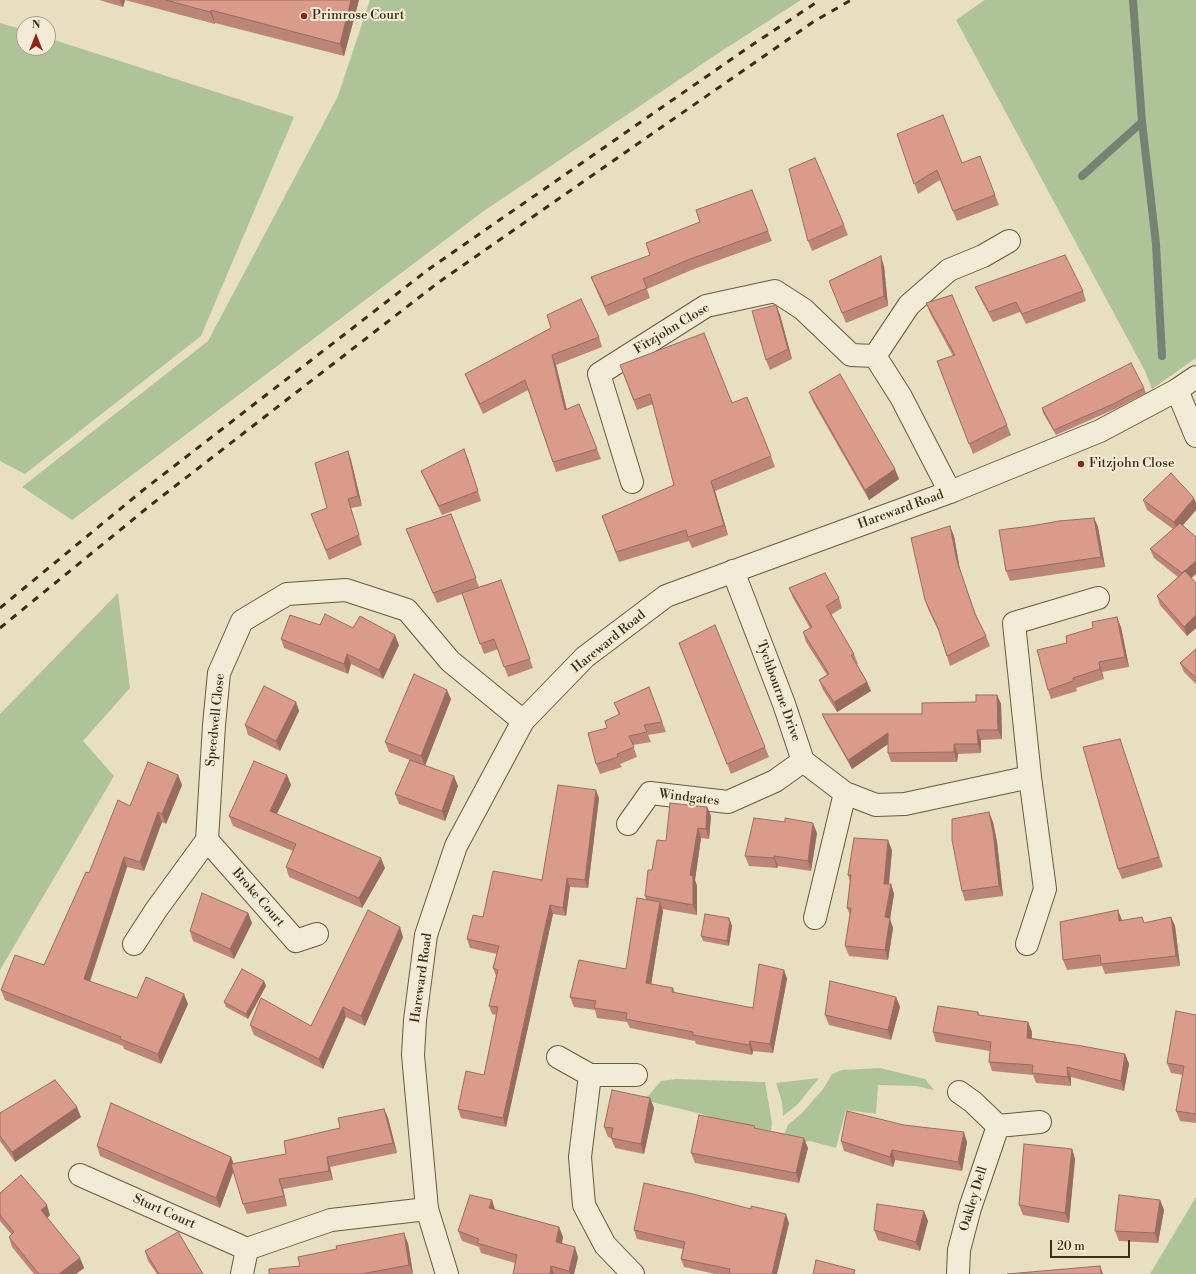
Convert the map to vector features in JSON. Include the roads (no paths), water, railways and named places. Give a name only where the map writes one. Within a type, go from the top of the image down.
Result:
[{"type":"street","points":[[950,492],[901,397],[875,356],[909,305],[949,270],[983,256],[1009,241]]},
{"type":"street","name":"Fitzjohn Close","points":[[632,482],[599,374],[706,306],[775,291],[803,309],[851,355],[875,356]]},
{"type":"street","name":"Hareward Road","points":[[447,1274],[427,1209],[414,1055],[415,1020],[426,935],[456,846],[523,721],[585,657],[666,596],[950,492],[1100,431],[1177,390],[1196,377]]},
{"type":"street","points":[[1177,390],[1196,436]]},
{"type":"street","name":"Tychbourne Drive","points":[[733,571],[784,704],[803,761]]},
{"type":"street","name":"Speedwell Close","points":[[206,840],[219,673],[242,620],[287,594],[346,590],[406,610],[450,661],[523,721]]},
{"type":"street","points":[[1027,944],[1045,889],[1030,778],[1014,623],[1098,598]]},
{"type":"street","points":[[803,761],[845,793],[876,805],[905,804],[1030,778]]},
{"type":"street","name":"Windgates","points":[[628,824],[654,784],[728,802],[775,781],[803,761]]},
{"type":"street","points":[[815,918],[845,793]]},
{"type":"street","points":[[134,944],[206,840]]},
{"type":"street","name":"Broke Court","points":[[206,840],[296,941],[317,934]]},
{"type":"street","points":[[558,1057],[590,1074],[636,1074]]},
{"type":"street","points":[[590,1074],[580,1157],[584,1205],[605,1245],[632,1274]]},
{"type":"street","points":[[959,1092],[973,1102],[998,1126],[1040,1122]]},
{"type":"street","name":"Oakley Dell","points":[[958,1274],[959,1250],[970,1208],[998,1126]]},
{"type":"street","name":"Sturt Court","points":[[80,1175],[247,1249]]},
{"type":"street","points":[[242,1274],[247,1249],[331,1220],[427,1209]]},
{"type":"waterway","points":[[1133,0],[1142,122],[1156,244],[1162,356]]},
{"type":"waterway","points":[[1082,176],[1142,122]]},
{"type":"railway","points":[[0,608],[142,491],[429,269],[746,49],[820,0]]},
{"type":"railway","points":[[0,628],[152,504],[439,282],[813,22],[851,0]]},
{"type":"place","name":"Primrose Court","points":[[304,16]]},
{"type":"place","name":"Fitzjohn Close","points":[[1081,464]]}]
